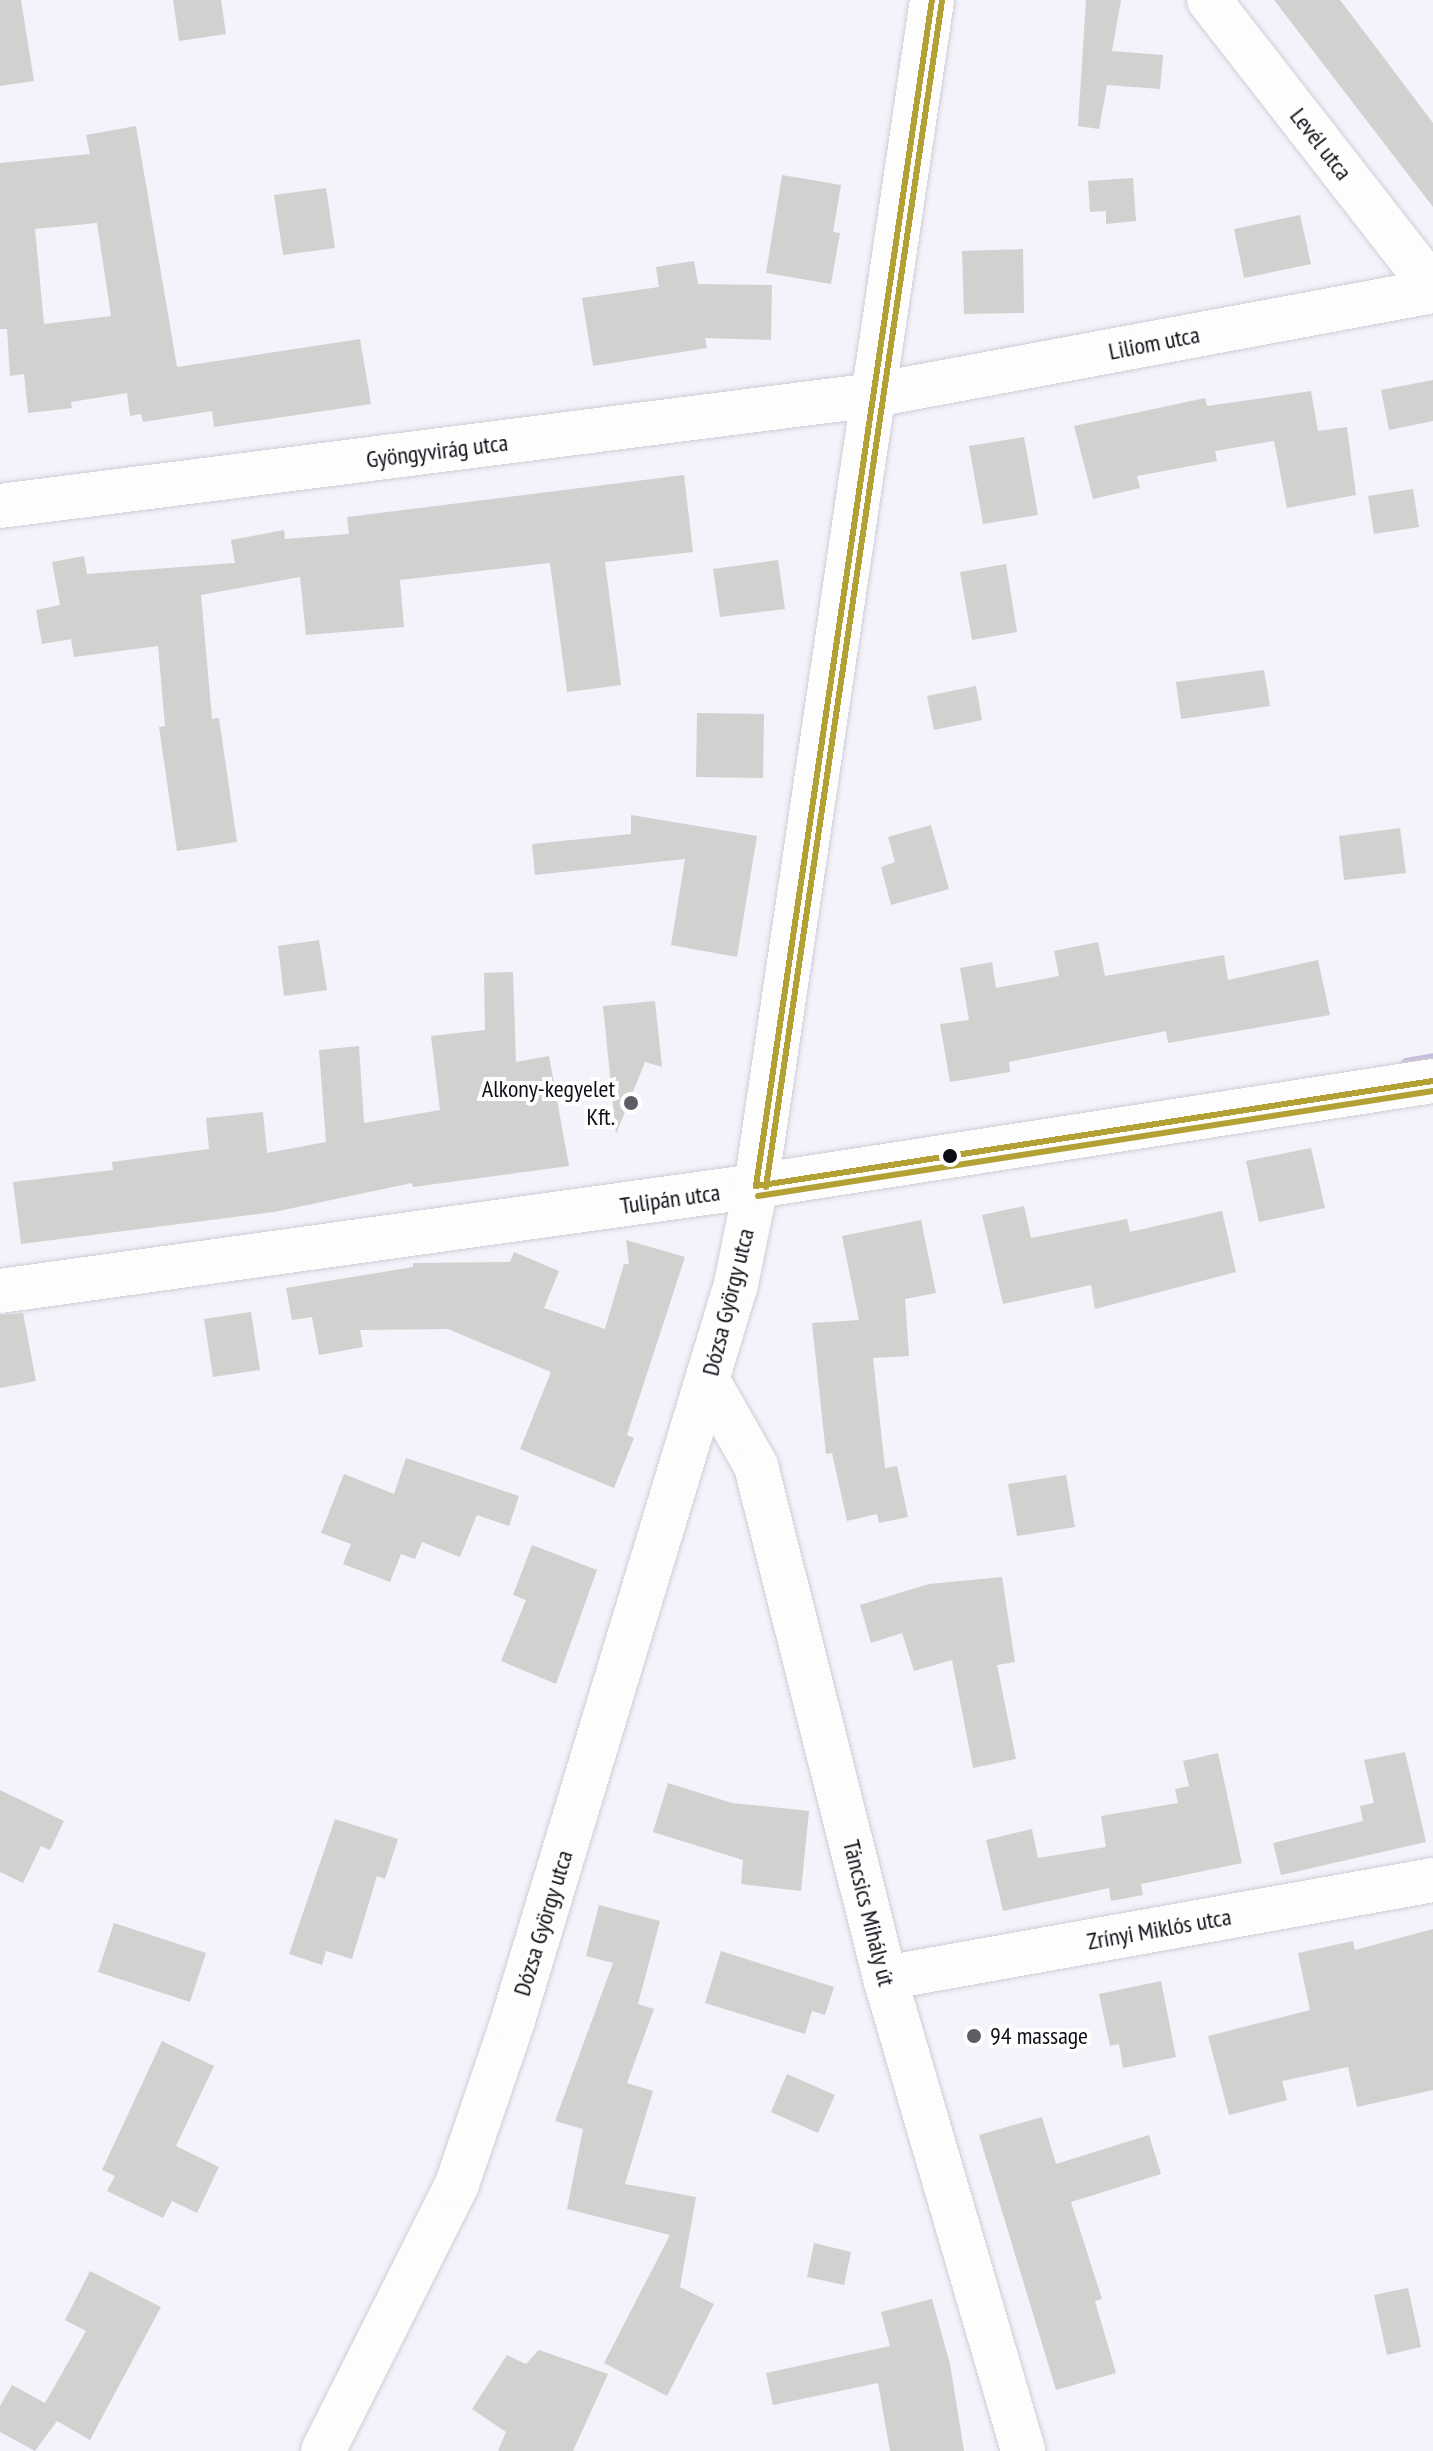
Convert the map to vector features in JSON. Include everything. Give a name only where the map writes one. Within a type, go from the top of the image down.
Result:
[{"type":"street","name":"Dózsa György utca","points":[[323,2451],[457,2184],[513,2020],[736,1284],[756,1186],[932,0]]},
{"type":"street","name":"Levél utca","points":[[1209,0],[1433,289]]},
{"type":"street","name":"Liliom utca","points":[[874,395],[1433,289]]},
{"type":"street","name":"Gyöngyvirág utca","points":[[0,506],[874,395]]},
{"type":"street","name":"Tulipán utca","points":[[0,1291],[756,1186],[1433,1081]]},
{"type":"street","name":"Táncsics Mihály út","points":[[708,1381],[756,1466],[885,1978],[1023,2451]]},
{"type":"street","name":"Zrínyi Miklós utca","points":[[885,1978],[1433,1880]]},
{"type":"building","points":[[0,0],[21,0],[34,81],[0,86]]},
{"type":"building","points":[[173,0],[221,0],[226,34],[179,41]]},
{"type":"building","points":[[1086,0],[1121,0],[1112,51],[1163,55],[1160,89],[1107,85],[1099,129],[1078,126]]},
{"type":"building","points":[[1274,0],[1340,0],[1433,123],[1433,207]]},
{"type":"building","points":[[136,126],[177,367],[360,339],[371,404],[214,427],[212,411],[143,422],[141,414],[130,416],[127,393],[71,402],[72,408],[28,413],[24,374],[10,376],[7,329],[0,329],[0,163],[90,154],[86,135]],"holes":[[[97,223],[111,316],[44,324],[35,229]]]},
{"type":"building","points":[[782,175],[841,185],[833,232],[840,233],[831,284],[766,273]]},
{"type":"building","points":[[1133,178],[1136,221],[1106,224],[1106,211],[1090,212],[1088,181]]},
{"type":"building","points":[[326,188],[335,248],[283,255],[274,195]]},
{"type":"building","points":[[1300,215],[1311,264],[1244,278],[1234,229]]},
{"type":"building","points":[[1023,249],[1024,313],[964,314],[962,251]]},
{"type":"building","points":[[694,261],[698,284],[772,285],[771,340],[705,338],[707,348],[593,366],[582,298],[659,287],[656,267]]},
{"type":"building","points":[[1433,380],[1433,421],[1389,430],[1381,390]]},
{"type":"building","points":[[1311,391],[1318,431],[1347,427],[1356,495],[1287,508],[1274,441],[1215,451],[1217,461],[1137,476],[1140,488],[1093,499],[1074,426],[1205,398],[1207,406]]},
{"type":"building","points":[[1024,437],[1038,515],[983,524],[969,446]]},
{"type":"building","points":[[684,475],[693,552],[605,562],[621,685],[567,692],[550,563],[400,580],[404,627],[306,635],[300,577],[201,595],[212,719],[219,718],[237,842],[177,851],[159,727],[165,726],[158,646],[74,657],[71,639],[42,644],[36,610],[60,605],[52,562],[84,556],[87,574],[235,563],[231,540],[284,530],[285,539],[349,534],[347,517]]},
{"type":"building","points":[[1413,489],[1419,527],[1374,534],[1368,496]]},
{"type":"building","points":[[778,560],[785,609],[720,617],[713,569]]},
{"type":"building","points":[[1006,564],[1017,632],[972,640],[960,572]]},
{"type":"building","points":[[1264,670],[1270,706],[1181,719],[1176,682]]},
{"type":"building","points":[[976,686],[982,720],[934,730],[927,696]]},
{"type":"building","points":[[697,713],[764,714],[763,778],[696,777]]},
{"type":"building","points":[[631,815],[757,836],[737,957],[671,945],[685,859],[535,875],[532,844],[631,834]]},
{"type":"building","points":[[931,825],[949,889],[891,905],[881,867],[895,862],[888,837]]},
{"type":"building","points":[[1400,828],[1406,873],[1344,880],[1339,836]]},
{"type":"building","points":[[319,940],[327,990],[284,996],[278,946]]},
{"type":"building","points":[[1098,942],[1105,976],[1224,955],[1228,980],[1318,960],[1330,1015],[1168,1043],[1166,1031],[1009,1062],[1010,1072],[950,1082],[940,1024],[969,1020],[960,968],[992,962],[996,988],[1059,976],[1054,951]]},
{"type":"building","points":[[513,972],[516,1062],[549,1056],[569,1166],[413,1187],[412,1183],[274,1212],[21,1244],[13,1182],[113,1170],[112,1162],[209,1149],[206,1118],[263,1112],[267,1153],[326,1142],[319,1050],[359,1046],[364,1123],[440,1110],[431,1036],[485,1030],[484,973]]},
{"type":"building","points":[[655,1001],[662,1067],[645,1062],[616,1134],[603,1006]]},
{"type":"building","points":[[1311,1148],[1325,1208],[1259,1222],[1246,1161]]},
{"type":"building","points":[[1024,1206],[1031,1238],[1127,1219],[1130,1232],[1222,1211],[1236,1272],[1095,1309],[1091,1285],[1003,1304],[982,1215]]},
{"type":"building","points":[[921,1220],[936,1293],[905,1299],[909,1356],[873,1358],[885,1468],[897,1466],[908,1517],[879,1523],[877,1514],[847,1521],[832,1453],[826,1454],[812,1323],[859,1320],[842,1236]]},
{"type":"building","points":[[626,1240],[685,1257],[627,1435],[634,1438],[614,1488],[520,1449],[551,1372],[448,1329],[360,1330],[363,1347],[319,1355],[312,1317],[292,1320],[286,1288],[413,1267],[413,1263],[510,1262],[514,1252],[559,1271],[544,1308],[605,1329],[624,1264],[629,1264]]},
{"type":"building","points":[[251,1312],[260,1370],[213,1377],[204,1319]]},
{"type":"building","points":[[23,1313],[36,1381],[0,1388],[0,1315]]},
{"type":"building","points":[[406,1458],[519,1496],[509,1526],[477,1515],[460,1557],[422,1542],[415,1559],[401,1554],[390,1582],[343,1564],[351,1544],[321,1533],[344,1474],[394,1494]]},
{"type":"building","points":[[1066,1475],[1075,1527],[1017,1536],[1008,1484]]},
{"type":"building","points":[[532,1545],[597,1570],[556,1684],[501,1661],[526,1600],[513,1595]]},
{"type":"building","points":[[1002,1577],[1015,1662],[997,1665],[1016,1759],[973,1768],[952,1660],[914,1671],[902,1633],[871,1643],[860,1605],[929,1584]]},
{"type":"building","points":[[1405,1752],[1426,1842],[1281,1875],[1273,1843],[1363,1821],[1360,1806],[1374,1803],[1364,1760]]},
{"type":"building","points":[[1218,1753],[1242,1863],[1141,1884],[1143,1895],[1111,1901],[1109,1888],[1003,1911],[986,1840],[1032,1829],[1038,1858],[1106,1847],[1101,1816],[1178,1803],[1175,1789],[1189,1786],[1183,1761]]},
{"type":"building","points":[[668,1783],[732,1803],[809,1811],[801,1891],[741,1884],[743,1860],[653,1832]]},
{"type":"building","points":[[0,1790],[64,1821],[50,1850],[41,1846],[23,1883],[0,1872]]},
{"type":"building","points":[[335,1819],[398,1839],[385,1879],[377,1876],[352,1959],[326,1951],[322,1965],[289,1954]]},
{"type":"building","points":[[599,1905],[660,1921],[638,2004],[654,2009],[627,2083],[653,2091],[625,2184],[696,2197],[680,2287],[714,2304],[667,2396],[604,2363],[670,2235],[567,2209],[583,2129],[555,2121],[613,1963],[586,1956]]},
{"type":"building","points":[[114,1923],[206,1953],[190,2002],[98,1972]]},
{"type":"building","points":[[1433,1929],[1433,2090],[1357,2107],[1348,2067],[1282,2081],[1287,2100],[1229,2115],[1208,2036],[1310,2010],[1298,1953],[1353,1941],[1355,1950]]},
{"type":"building","points":[[721,1951],[834,1987],[825,2015],[812,2011],[805,2034],[705,2003]]},
{"type":"building","points":[[1161,1981],[1176,2057],[1123,2068],[1119,2044],[1110,2046],[1099,1994]]},
{"type":"building","points":[[162,2041],[214,2066],[176,2146],[219,2167],[197,2213],[172,2201],[163,2218],[107,2191],[115,2176],[102,2170]]},
{"type":"building","points":[[787,2074],[835,2095],[818,2133],[771,2112]]},
{"type":"building","points":[[1042,2117],[1056,2164],[1149,2135],[1161,2174],[1071,2202],[1102,2299],[1095,2301],[1116,2373],[1056,2390],[979,2135]]},
{"type":"building","points":[[814,2243],[851,2252],[844,2285],[807,2277]]},
{"type":"building","points":[[90,2271],[161,2307],[90,2440],[57,2421],[35,2451],[0,2432],[0,2406],[12,2385],[45,2403],[86,2331],[65,2320]]},
{"type":"building","points":[[1408,2288],[1421,2347],[1387,2355],[1374,2295]]},
{"type":"building","points":[[932,2299],[950,2364],[964,2451],[890,2451],[878,2383],[773,2405],[766,2373],[890,2346],[881,2312]]},
{"type":"building","points":[[539,2350],[608,2374],[573,2451],[498,2451],[506,2432],[472,2409],[507,2355],[526,2364]]},
{"type":"waterway","points":[[1406,1063],[1433,1058]]},
{"type":"transit line","points":[[756,1186],[932,0]]},
{"type":"transit line","points":[[766,1187],[942,1]]},
{"type":"transit line","points":[[756,1186],[1433,1081]]},
{"type":"transit line","points":[[758,1196],[1433,1091]]},
{"type":"place","name":"Alkony-kegyelet Kft.","points":[[631,1103]]},
{"type":"place","name":"94 massage","points":[[974,2036]]}]
